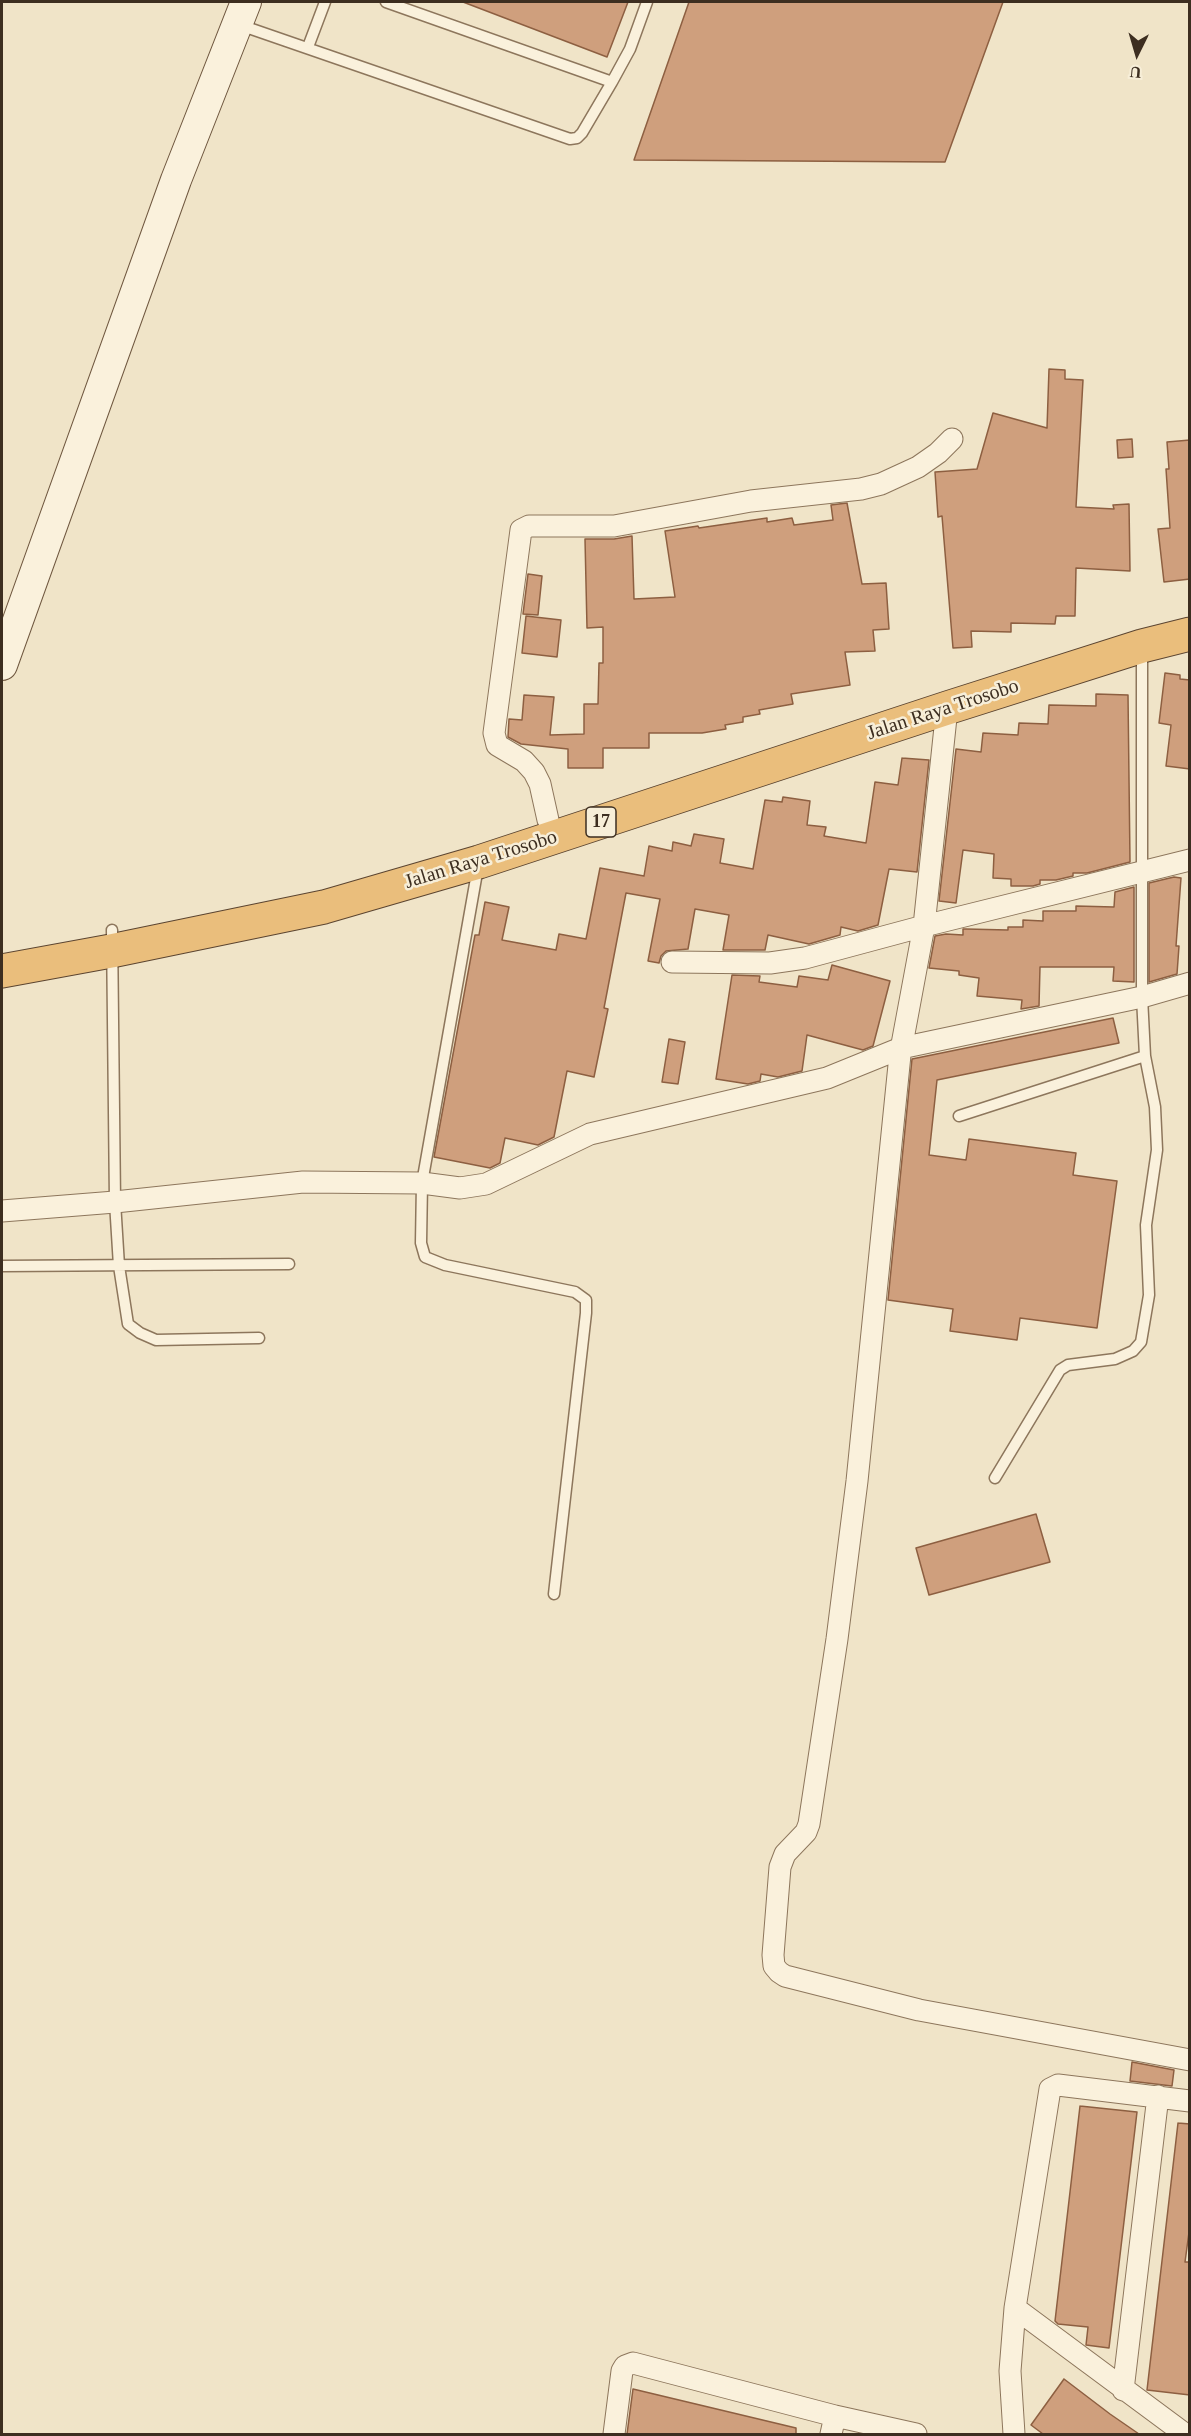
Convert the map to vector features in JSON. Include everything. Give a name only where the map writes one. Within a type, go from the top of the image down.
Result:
[{"type":"highway","name":"Jalan Raya Trosobo","points":[[2,949],[112,941],[324,907],[479,862],[959,698],[1190,614]]},
{"type":"highway","name":"Jalan Raya Trosobo","points":[[2,971],[324,886],[547,813],[1190,634]]},
{"type":"main road","points":[[2,665],[172,191],[242,13]]},
{"type":"street","points":[[547,813],[540,784],[534,771],[524,761],[497,745],[494,733],[521,530],[530,525],[614,526],[751,501],[861,489],[881,484],[918,466],[938,453],[952,440]]},
{"type":"street","points":[[959,698],[924,926],[900,1058],[857,1481],[837,1639],[809,1824],[806,1832],[785,1854],[780,1867],[774,1966],[778,1972],[792,1978],[919,2010],[1190,2060]]},
{"type":"street","points":[[672,962],[770,963],[793,960],[1190,860]]},
{"type":"street","points":[[2,1211],[115,1203],[303,1182],[421,1189],[460,1188],[486,1184],[590,1134],[827,1078],[900,1058],[1142,1006],[1190,983]]},
{"type":"street","points":[[1014,2434],[1010,2371],[1015,2308],[1050,2089],[1058,2085],[1190,2101]]},
{"type":"street","points":[[1123,2390],[1158,2096]]},
{"type":"street","points":[[1015,2308],[1185,2434]]},
{"type":"street","points":[[614,2434],[622,2371],[629,2364],[645,2365],[832,2430],[916,2434]]},
{"type":"lane","points":[[308,47],[325,2]]},
{"type":"lane","points":[[386,2],[612,82]]},
{"type":"lane","points":[[242,13],[308,47],[570,139],[582,133],[612,82],[630,49],[647,2]]},
{"type":"lane","points":[[995,1478],[1060,1370],[1068,1365],[1115,1359],[1133,1351],[1141,1342],[1149,1295],[1146,1225],[1157,1150],[1155,1107],[1145,1056],[1142,1006],[1142,646]]},
{"type":"lane","points":[[479,862],[421,1189],[421,1243],[425,1257],[445,1265],[575,1292],[586,1300],[554,1594]]},
{"type":"lane","points":[[112,941],[115,1203],[119,1266],[128,1324],[140,1333],[156,1340],[259,1338]]},
{"type":"lane","points":[[960,1116],[1145,1056]]},
{"type":"lane","points":[[2,1266],[289,1264]]},
{"type":"building","points":[[463,2],[628,2],[607,57]]},
{"type":"building","points":[[689,2],[1003,2],[945,162],[634,160]]},
{"type":"building","points":[[1049,369],[1065,370],[1065,379],[1083,380],[1076,507],[1114,509],[1113,505],[1129,504],[1130,571],[1076,568],[1075,616],[1056,616],[1055,624],[1011,623],[1011,632],[971,631],[972,647],[953,648],[942,516],[938,517],[935,472],[977,469],[993,413],[1047,428]]},
{"type":"building","points":[[1132,439],[1133,457],[1118,458],[1117,440]]},
{"type":"building","points":[[1190,440],[1190,579],[1164,582],[1158,529],[1170,528],[1166,469],[1169,469],[1167,442]]},
{"type":"building","points":[[847,503],[862,584],[886,583],[889,629],[873,630],[875,651],[845,652],[850,685],[791,694],[793,704],[759,710],[760,714],[743,717],[743,722],[725,725],[726,729],[702,733],[649,733],[649,748],[603,748],[603,768],[568,768],[568,749],[521,744],[508,737],[509,719],[522,720],[524,695],[554,697],[550,735],[584,734],[584,704],[598,704],[599,663],[603,663],[603,627],[587,628],[585,539],[614,539],[632,536],[634,599],[675,597],[665,531],[767,518],[767,522],[792,518],[794,525],[833,520],[831,505]]},
{"type":"building","points":[[528,574],[542,576],[538,615],[523,614]]},
{"type":"building","points":[[526,616],[561,620],[557,657],[522,653]]},
{"type":"building","points":[[1165,673],[1180,675],[1180,679],[1190,680],[1190,769],[1166,766],[1171,725],[1159,723]]},
{"type":"building","points":[[1096,694],[1128,695],[1130,862],[1087,873],[1073,873],[1073,876],[1056,880],[1040,880],[1040,884],[1033,886],[1011,886],[1011,879],[993,878],[994,854],[963,850],[956,903],[939,901],[956,749],[981,752],[983,733],[1018,735],[1019,723],[1048,724],[1049,705],[1096,706]]},
{"type":"building","points":[[902,758],[929,760],[917,872],[889,869],[878,925],[858,931],[841,927],[840,935],[809,944],[768,935],[765,950],[723,950],[729,915],[695,909],[688,949],[666,951],[659,963],[648,961],[660,899],[626,893],[604,1008],[608,1009],[594,1077],[567,1071],[554,1137],[538,1145],[505,1138],[500,1163],[490,1168],[434,1157],[475,935],[479,935],[485,902],[509,907],[502,940],[556,950],[559,934],[586,939],[600,868],[644,876],[649,846],[672,851],[673,842],[691,846],[694,834],[724,839],[720,863],[753,869],[765,800],[782,802],[783,797],[810,801],[807,825],[826,827],[824,836],[866,843],[875,782],[898,785]]},
{"type":"building","points":[[1174,877],[1181,878],[1176,946],[1179,946],[1177,974],[1149,982],[1149,883]]},
{"type":"building","points":[[1134,887],[1134,982],[1113,981],[1114,967],[1040,967],[1039,1006],[1021,1009],[1022,1000],[977,996],[979,978],[959,975],[959,971],[929,968],[935,936],[963,935],[963,929],[1008,930],[1008,927],[1023,927],[1023,920],[1043,921],[1043,911],[1076,911],[1076,906],[1114,907],[1115,892]]},
{"type":"building","points":[[832,965],[890,981],[873,1046],[863,1050],[807,1035],[802,1071],[778,1077],[761,1074],[760,1081],[748,1084],[716,1079],[732,975],[760,976],[759,982],[797,987],[799,976],[828,980]]},
{"type":"building","points":[[1113,1018],[1119,1043],[937,1080],[929,1155],[966,1160],[969,1139],[1076,1153],[1073,1175],[1117,1181],[1097,1328],[1020,1318],[1017,1340],[950,1331],[953,1309],[888,1300],[912,1059]]},
{"type":"building","points":[[669,1039],[685,1042],[678,1084],[662,1082]]},
{"type":"building","points":[[1036,1514],[1050,1562],[929,1595],[916,1548]]},
{"type":"building","points":[[1132,2062],[1174,2070],[1172,2086],[1130,2081]]},
{"type":"building","points":[[1080,2106],[1137,2112],[1109,2348],[1086,2345],[1088,2327],[1058,2324],[1055,2321]]},
{"type":"building","points":[[1178,2123],[1190,2124],[1190,2225],[1185,2262],[1190,2262],[1190,2395],[1147,2390]]},
{"type":"building","points":[[1064,2379],[1139,2434],[1043,2434],[1031,2425]]},
{"type":"building","points":[[633,2389],[796,2428],[796,2434],[627,2434]]}]
